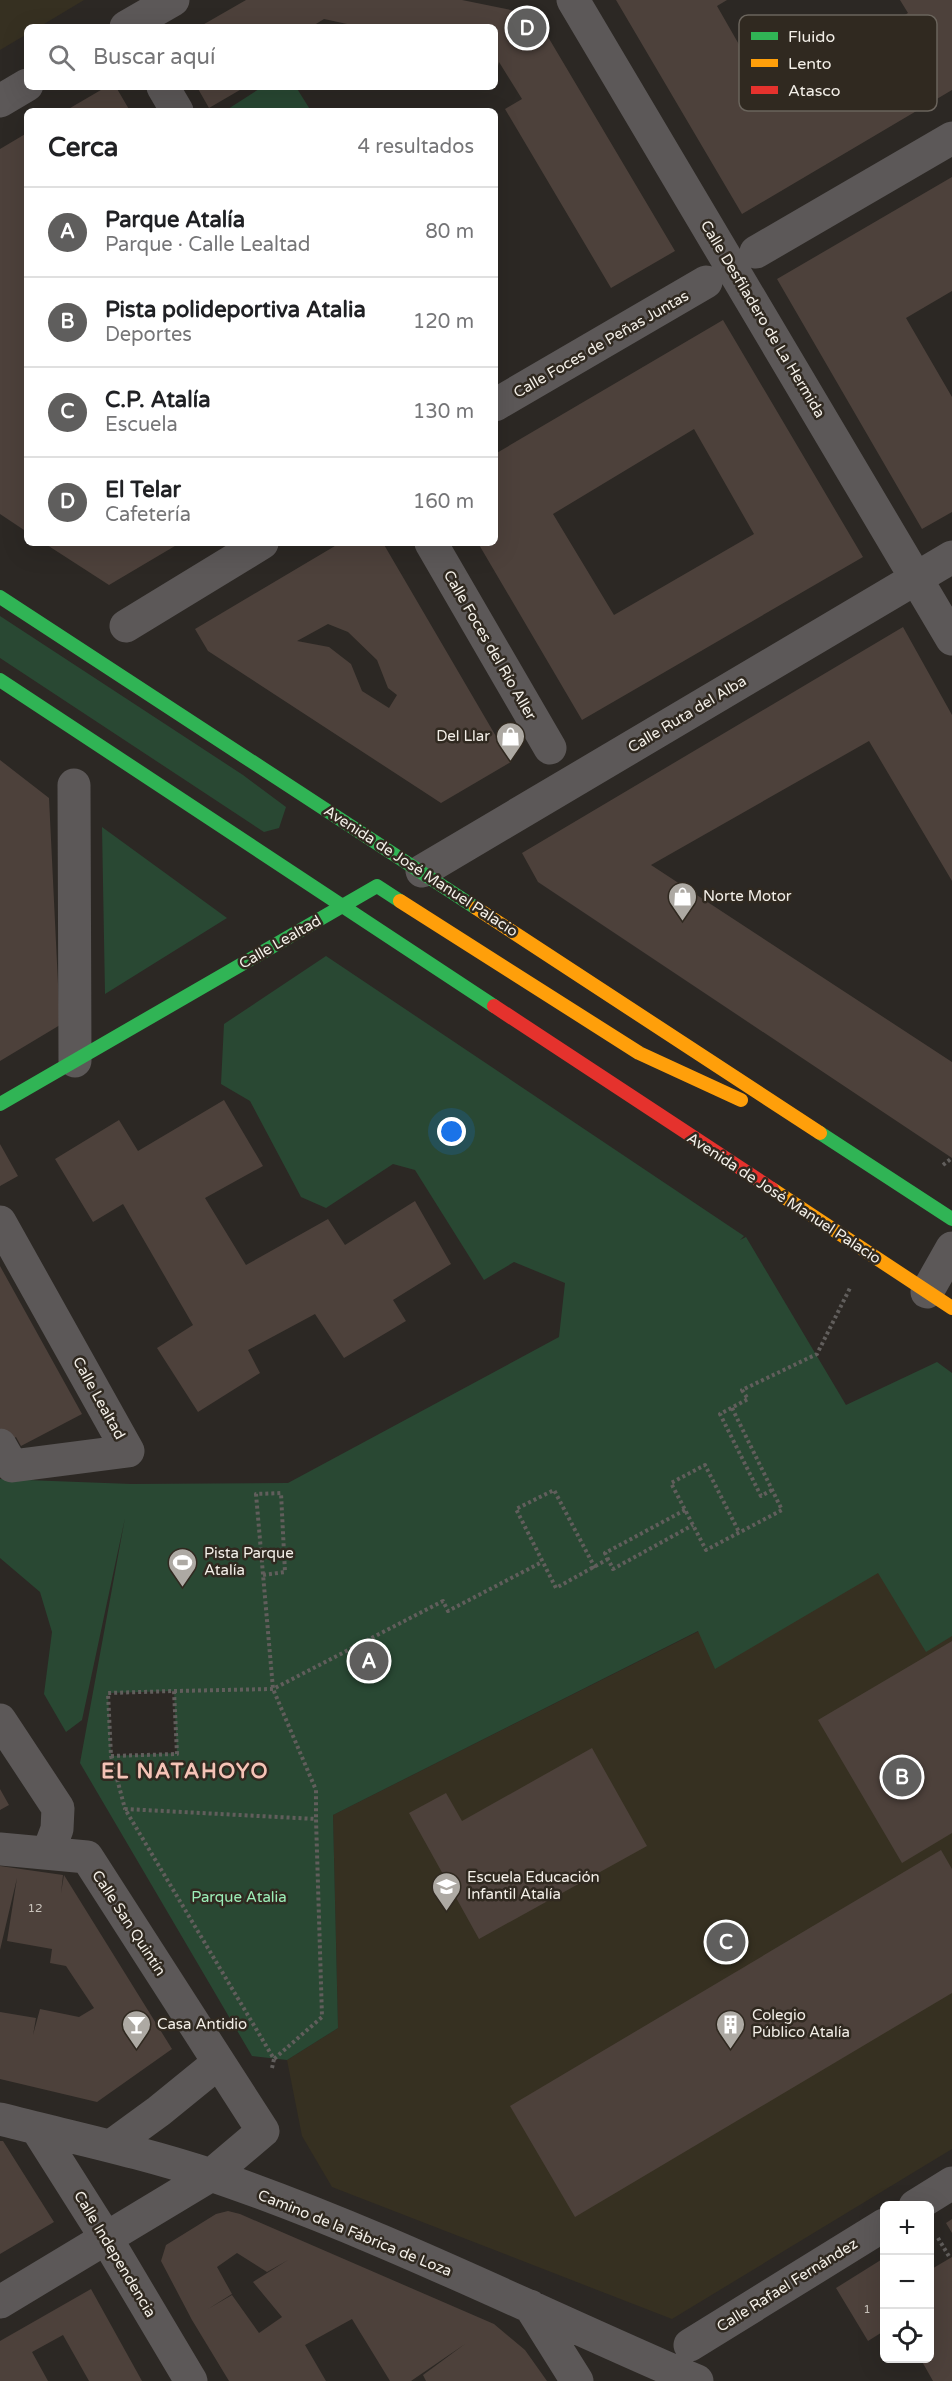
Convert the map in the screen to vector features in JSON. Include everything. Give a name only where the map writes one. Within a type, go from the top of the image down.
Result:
[{"type":"main road","name":"Avenida de José Manuel Palacio","points":[[0,597],[952,1219]]},
{"type":"main road","name":"Avenida de José Manuel Palacio","points":[[0,680],[939,1300]]},
{"type":"main road","name":"Avenida de José Manuel Palacio","points":[[341,906],[377,886],[639,1053],[841,1146]]},
{"type":"main road","name":"Calle Lealtad","points":[[0,1104],[341,906]]},
{"type":"street","points":[[131,24],[173,0]]},
{"type":"street","name":"Calle Desfiladero de La Hermida","points":[[573,0],[952,639]]},
{"type":"street","points":[[0,101],[24,87]]},
{"type":"street","points":[[165,90],[175,108]]},
{"type":"street","points":[[756,252],[952,138]]},
{"type":"street","name":"Calle Foces de Peñas Juntas","points":[[498,403],[706,282]]},
{"type":"street","points":[[126,626],[257,546]]},
{"type":"street","name":"Calle Foces del Río Aller","points":[[433,546],[550,748]]},
{"type":"street","name":"Calle Ruta del Alba","points":[[422,872],[952,557]]},
{"type":"street","points":[[74,785],[75,1061]]},
{"type":"street","name":"Calle Lealtad","points":[[0,1221],[128,1451],[12,1466],[0,1445]]},
{"type":"street","name":"Avenida de José Manuel Palacio","points":[[939,1300],[952,1248]]},
{"type":"street","points":[[0,1720],[58,1808],[57,1829],[48,1853]]},
{"type":"street","name":"Calle San Quintín","points":[[0,1849],[87,1857],[264,2131],[211,2175]]},
{"type":"street","points":[[111,2146],[159,2111],[218,2062]]},
{"type":"street","name":"Camino de la Fábrica de Loza","points":[[0,2119],[111,2146],[211,2175],[321,2218],[530,2306],[697,2381]]},
{"type":"street","name":"Calle Independencia","points":[[37,2129],[106,2238],[191,2381]]},
{"type":"street","points":[[0,2302],[211,2175]]},
{"type":"street","points":[[922,2201],[952,2183]]},
{"type":"street","name":"Calle Rafael Fernández","points":[[690,2345],[880,2228]]},
{"type":"street","points":[[530,2306],[576,2381]]},
{"type":"path","points":[[772,1490],[761,1496],[720,1414],[748,1400],[742,1390],[817,1354],[867,1254]]},
{"type":"path","points":[[732,1408],[782,1510],[706,1550],[671,1483],[705,1465],[739,1532]]},
{"type":"path","points":[[595,1568],[554,1490],[516,1509],[556,1588],[595,1568],[608,1559]]},
{"type":"path","points":[[263,1575],[285,1572],[281,1493],[256,1494],[263,1575],[273,1689],[316,1790],[322,2017],[274,2059],[125,1809],[111,1756],[108,1693],[273,1689],[443,1601],[448,1611],[542,1562]]},
{"type":"path","points":[[685,1510],[605,1553],[613,1569],[693,1526]]},
{"type":"path","points":[[111,1756],[177,1754],[174,1690]]},
{"type":"path","points":[[125,1809],[316,1819]]},
{"type":"path","points":[[943,2247],[950,2258]]},
{"type":"shaded area","points":[[0,0],[84,0],[44,24],[24,24],[24,36],[0,50]]},
{"type":"shaded area","points":[[952,1504],[952,2149],[672,2319],[332,2187],[302,2136],[287,2060],[338,2028],[333,1815]]},
{"type":"green space","points":[[257,90],[298,90],[309,108],[230,108]]},
{"type":"green space","points":[[0,616],[243,775],[286,807],[279,828],[264,832],[0,658]]},
{"type":"green space","points":[[102,827],[227,918],[105,994]]},
{"type":"green space","name":"Parque Atalia","points":[[326,956],[744,1236],[740,1240],[746,1237],[846,1405],[937,1362],[952,1373],[952,1636],[926,1652],[878,1573],[715,1669],[698,1631],[333,1815],[338,2028],[287,2060],[252,2056],[80,1763],[125,1518],[82,1720],[66,1732],[44,1694],[52,1632],[40,1592],[0,1558],[0,1479],[131,1484],[288,1483],[559,1337],[565,1283],[514,1262],[484,1280],[415,1170],[393,1164],[326,1208],[301,1197],[250,1101],[221,1084],[224,1024]],"holes":[[[174,1691],[177,1753],[111,1756],[108,1693]]]},
{"type":"building","points":[[246,0],[462,0],[535,15],[675,251],[611,288],[505,109],[522,99],[499,62],[498,66],[498,24],[347,24],[324,19],[316,24],[204,24]]},
{"type":"building","points":[[616,0],[727,0],[717,6],[739,44],[739,111],[916,111],[742,214]]},
{"type":"building","points":[[900,0],[952,0],[952,90],[937,99],[937,15],[905,15],[908,13]]},
{"type":"building","points":[[101,90],[118,90],[128,108],[70,108]]},
{"type":"building","points":[[199,90],[240,90],[209,108]]},
{"type":"building","points":[[24,135],[24,530],[0,514],[0,149]]},
{"type":"building","points":[[952,177],[952,291],[906,318],[952,397],[952,512],[922,529],[777,279]]},
{"type":"building","points":[[723,320],[863,557],[582,720],[480,546],[498,546],[498,452]],"holes":[[[694,429],[754,534],[614,615],[553,514]]]},
{"type":"building","points":[[49,546],[175,546],[109,585]]},
{"type":"building","points":[[335,546],[385,546],[511,762],[441,803],[208,651],[195,629]],"holes":[[[328,624],[348,632],[377,660],[388,688],[397,695],[389,708],[362,691],[351,664],[329,647],[297,641]]]},
{"type":"building","points":[[903,627],[952,715],[952,881],[869,741],[651,865],[952,1062],[952,1158],[538,882],[522,853]]},
{"type":"building","points":[[0,760],[49,798],[60,1025],[0,1061]]},
{"type":"building","points":[[224,1100],[263,1166],[205,1198],[246,1265],[328,1219],[345,1245],[415,1201],[451,1264],[393,1300],[406,1321],[344,1358],[315,1314],[248,1350],[260,1373],[198,1412],[157,1348],[193,1325],[123,1204],[93,1222],[55,1159],[119,1120],[138,1151]]},
{"type":"building","points":[[0,1144],[18,1176],[0,1186]]},
{"type":"building","points":[[0,1266],[82,1414],[21,1446],[16,1437],[8,1442],[0,1428]]},
{"type":"building","points":[[952,1641],[952,1833],[902,1863],[818,1720]]},
{"type":"building","points":[[592,1748],[647,1846],[479,1939],[409,1813],[446,1793],[462,1821]]},
{"type":"building","points":[[0,1789],[9,1805],[0,1810]]},
{"type":"building","name":"Colegio Público Atalía","points":[[941,1850],[952,1869],[952,1993],[575,2217],[510,2106]]},
{"type":"building","points":[[0,1866],[63,1875],[61,1893],[64,1875],[172,2049],[97,2102],[0,2079],[0,2012],[36,2018],[33,2035],[40,2009],[79,2017],[94,2008],[66,1966],[50,1963],[52,1949],[7,1941],[17,1878],[0,1950]]},
{"type":"building","points":[[0,2141],[3,2141],[54,2222],[0,2254]]},
{"type":"building","points":[[228,2211],[240,2214],[494,2324],[525,2350],[547,2381],[426,2381],[423,2375],[465,2344],[411,2381],[390,2381],[352,2319],[305,2345],[326,2381],[229,2381],[192,2320],[161,2261],[166,2245],[216,2214]],"holes":[[[237,2253],[267,2272],[288,2260],[253,2282],[282,2317],[259,2333],[232,2295],[208,2309],[232,2294],[217,2267]]]},
{"type":"building","points":[[952,2219],[952,2233],[946,2223]]},
{"type":"building","points":[[952,2257],[952,2381],[933,2381],[923,2363],[934,2363],[934,2268]]},
{"type":"building","points":[[880,2260],[880,2334],[868,2341],[836,2288]]},
{"type":"building","points":[[91,2289],[142,2381],[89,2381],[63,2335],[32,2352],[48,2381],[0,2381],[0,2341]]},
{"type":"traffic: fast","points":[[0,597],[476,908]]},
{"type":"traffic: fast","points":[[0,680],[494,1006]]},
{"type":"traffic: fast","points":[[0,1104],[377,886],[400,901]]},
{"type":"traffic: fast","points":[[820,1133],[952,1219]]},
{"type":"traffic: slow","points":[[400,901],[639,1053],[741,1100]]},
{"type":"traffic: slow","points":[[476,908],[820,1133]]},
{"type":"traffic: slow","points":[[772,1189],[952,1308]]},
{"type":"traffic: jam","points":[[494,1006],[772,1189]]},
{"type":"place","name":"El Telar","points":[[527,28]]},
{"type":"place","name":"Del Llar","points":[[511,762]]},
{"type":"place","name":"Norte Motor","points":[[682,922]]},
{"type":"place","name":"Pista Parque Atalía","points":[[183,1588]]},
{"type":"place","name":"Parque Atalía","points":[[369,1661]]},
{"type":"place","name":"Pista polideportiva Atalia","points":[[902,1777]]},
{"type":"place","name":"Escuela Educación Infantil Atalía","points":[[446,1912]]},
{"type":"place","name":"C.P. Atalía","points":[[726,1942]]},
{"type":"place","name":"Casa Antidio","points":[[136,2050]]},
{"type":"place","name":"Colegio Público Atalía","points":[[731,2050]]},
{"type":"district","name":"EL NATAHOYO","points":[[185,1771]]}]
